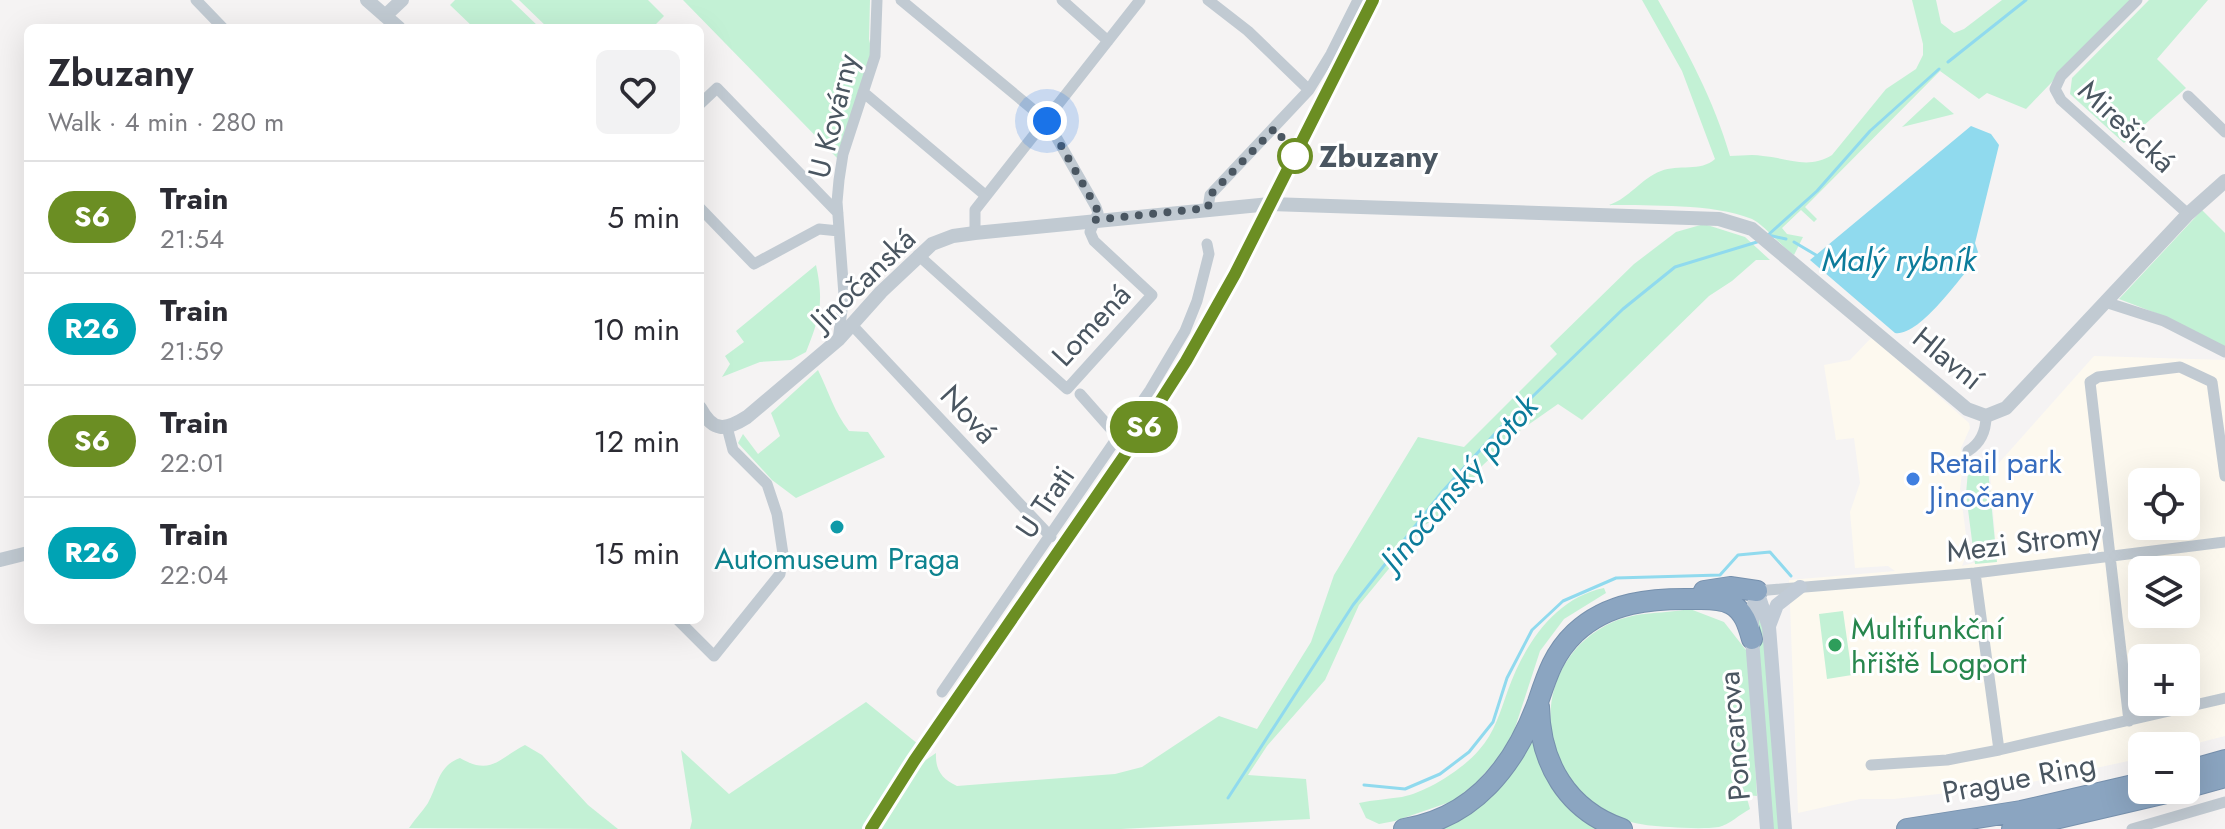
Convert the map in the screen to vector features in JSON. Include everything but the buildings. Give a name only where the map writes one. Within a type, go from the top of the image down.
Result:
[{"type":"highway","points":[[1677,599],[1718,588],[1757,591]]},
{"type":"highway","points":[[1404,829],[1445,818],[1490,785],[1520,744],[1554,659],[1568,640],[1588,622],[1625,605],[1740,596],[1757,591]]},
{"type":"highway","points":[[1707,599],[1724,601],[1738,609],[1760,633]]},
{"type":"highway","points":[[1539,699],[1544,749],[1558,779],[1583,808],[1622,829]]},
{"type":"highway","points":[[2200,767],[2225,760]]},
{"type":"highway","points":[[2200,784],[2225,777]]},
{"type":"highway","name":"Prague Ring","points":[[1907,829],[2021,811],[2128,786]]},
{"type":"highway","name":"Prague Ring","points":[[2012,829],[2128,802]]},
{"type":"main road","points":[[1760,633],[1777,605],[1800,587]]},
{"type":"main road","points":[[1757,591],[1752,613],[1760,633]]},
{"type":"main road","name":"Poncarova","points":[[1760,633],[1774,687],[1785,829]]},
{"type":"main road","name":"Poncarova","points":[[1760,633],[1767,829]]},
{"type":"street","points":[[196,0],[219,24]]},
{"type":"street","points":[[367,0],[382,22],[402,0]]},
{"type":"street","name":"U Kovárny","points":[[838,340],[844,295],[837,202],[843,154],[875,56],[877,0]]},
{"type":"street","points":[[901,0],[1047,121],[1096,207],[1098,213],[1094,220]]},
{"type":"street","points":[[1062,0],[1108,41]]},
{"type":"street","points":[[975,233],[975,210],[985,195],[1047,121],[1139,0]]},
{"type":"street","points":[[1208,0],[1248,31],[1309,90]]},
{"type":"street","points":[[1208,208],[1210,195],[1309,90],[1358,0]]},
{"type":"street","name":"Mirešická","points":[[2137,0],[2061,76],[2055,89],[2061,100],[2188,214]]},
{"type":"street","points":[[704,100],[717,88],[838,214]]},
{"type":"street","points":[[863,92],[985,195]]},
{"type":"street","points":[[2188,96],[2225,132]]},
{"type":"street","name":"Hlavní","points":[[1298,205],[1719,219],[1752,229],[1967,409],[1986,416],[2006,408],[2188,214],[2225,181]]},
{"type":"street","name":"Jinočanská","points":[[727,427],[747,417],[838,340],[918,255],[944,238],[1208,208],[1298,205]]},
{"type":"street","points":[[704,212],[754,264],[819,229],[839,231]]},
{"type":"street","name":"Lomená","points":[[918,255],[1067,389],[1152,295],[1094,241],[1090,232],[1094,220]]},
{"type":"street","name":"U Trati","points":[[942,692],[1150,390],[1185,331],[1197,301],[1209,254],[1207,244]]},
{"type":"street","points":[[2105,302],[2164,321],[2225,352]]},
{"type":"street","name":"Nová","points":[[852,325],[1051,537]]},
{"type":"street","points":[[2129,721],[2088,388],[2093,379],[2180,367],[2212,382],[2225,476]]},
{"type":"street","points":[[1080,394],[1118,437]]},
{"type":"street","points":[[682,624],[714,656],[780,574],[783,554],[777,514],[767,484],[733,450],[727,427],[708,422],[704,415]]},
{"type":"street","points":[[1968,451],[1980,441],[1985,431],[1986,416]]},
{"type":"street","name":"Mezi Stromy","points":[[1757,591],[1975,573],[2225,542]]},
{"type":"street","points":[[0,560],[24,554]]},
{"type":"street","points":[[1975,573],[1999,750]]},
{"type":"street","points":[[1871,765],[1947,760],[2225,698]]},
{"type":"street","points":[[2132,829],[2225,802]]},
{"type":"shaded area","points":[[1872,337],[1969,423],[1970,428],[1961,448],[1964,457],[1960,489],[1968,550],[1962,566],[1997,557],[1990,473],[2094,356],[2225,360],[2225,736],[2200,742],[2200,732],[2128,732],[2128,761],[2018,785],[1894,799],[1860,799],[1798,813],[1789,580],[1895,571],[1888,566],[1855,568],[1850,512],[1860,483],[1854,438],[1836,440],[1824,365],[1850,360]]},
{"type":"green space","points":[[455,0],[511,0],[536,24],[470,24],[450,5]]},
{"type":"green space","points":[[519,0],[648,0],[664,16],[656,24],[544,24]]},
{"type":"green space","points":[[683,0],[870,0],[869,39],[872,52],[837,158]]},
{"type":"green space","points":[[1642,0],[1658,0],[1669,19],[1708,95],[1730,156],[1759,155],[1815,162],[1832,155],[1886,89],[1916,69],[1923,55],[1923,44],[1912,0],[1936,0],[1941,23],[1954,33],[2002,0],[2131,0],[2026,109],[1987,93],[1979,99],[1940,71],[1805,207],[1817,219],[1814,222],[1801,210],[1782,228],[1787,234],[1803,237],[1794,255],[1756,221],[1736,214],[1681,206],[1609,205],[1661,171],[1696,167],[1715,159],[1682,71]]},
{"type":"green space","points":[[2149,0],[2208,0],[2157,59],[2186,88],[2124,143],[2070,94],[2072,78]]},
{"type":"green space","points":[[1934,97],[1954,114],[1902,127]]},
{"type":"green space","points":[[2202,210],[2225,233],[2225,347],[2166,317],[2119,299]]},
{"type":"green space","points":[[1704,224],[1745,237],[1770,260],[1756,260],[1709,296],[1582,420],[1558,404],[1518,432],[1482,466],[1454,507],[1425,525],[1359,605],[1325,680],[1267,746],[1248,775],[1306,779],[1310,819],[1121,829],[879,829],[920,764],[936,753],[940,773],[957,786],[1115,774],[1142,767],[1219,716],[1257,729],[1311,642],[1334,575],[1418,437],[1464,447],[1557,354],[1550,346],[1634,264],[1676,232]]},
{"type":"green space","points":[[816,265],[819,309],[806,352],[791,360],[760,362],[722,377],[730,364],[725,356],[744,342],[736,331]]},
{"type":"green space","points":[[818,370],[849,431],[868,432],[885,457],[796,498],[772,480],[738,443],[743,434],[758,454],[780,436],[771,413]]},
{"type":"green space","points":[[1969,459],[1984,459],[1988,469],[1997,562],[1975,564],[1966,494]]},
{"type":"green space","points":[[1604,588],[1606,593],[1564,619],[1540,651],[1514,731],[1499,757],[1476,783],[1453,801],[1395,821],[1379,824],[1366,818],[1359,803],[1402,797],[1422,790],[1464,765],[1485,743],[1493,729],[1515,673],[1543,626],[1570,602]]},
{"type":"green space","points":[[1690,609],[1724,622],[1749,654],[1757,796],[1746,795],[1750,809],[1719,827],[1659,826],[1625,820],[1604,812],[1583,797],[1559,759],[1552,736],[1554,691],[1574,651],[1613,622],[1642,614]]},
{"type":"green space","name":"Multifunkční hřiště Logport","points":[[1843,611],[1852,675],[1827,679],[1819,614]]},
{"type":"green space","points":[[1759,618],[1762,619],[1780,829],[1773,829]]},
{"type":"green space","points":[[866,702],[918,744],[864,829],[690,829],[692,821],[681,750],[729,794]]},
{"type":"green space","points":[[1531,732],[1546,775],[1562,800],[1598,829],[1437,829]]},
{"type":"green space","points":[[525,745],[542,755],[588,805],[618,829],[409,828],[428,803],[443,771],[453,761],[460,758],[479,766],[494,764]]},
{"type":"water","name":"Malý rybník","points":[[1971,126],[1991,134],[1999,145],[1975,243],[1978,252],[1974,262],[1927,317],[1905,332],[1895,333],[1810,260]]},
{"type":"waterway","name":"Jinočanský potok","points":[[1948,62],[2026,0]]},
{"type":"waterway","name":"Jinočanský potok","points":[[1768,235],[1817,191],[1870,131],[1939,69]]},
{"type":"waterway","points":[[1768,235],[1786,239]]},
{"type":"waterway","name":"Jinočanský potok","points":[[1228,798],[1353,605],[1442,492],[1501,427],[1623,309],[1675,267],[1757,242]]},
{"type":"waterway","points":[[1794,242],[1816,255]]},
{"type":"waterway","points":[[1364,785],[1405,789],[1440,774],[1469,752],[1493,722],[1507,678],[1532,630],[1563,601],[1616,578],[1720,575],[1738,555],[1770,552],[1791,576]]},
{"type":"railway","points":[[871,829],[1186,361],[1245,256],[1373,0]]},
{"type":"train","name":"S6","points":[[871,829],[1186,361],[1226,292],[1373,0]]},
{"type":"place","name":"Zbuzany","points":[[1295,156]]},
{"type":"place","name":"Retail park Jinočany","points":[[1913,479]]},
{"type":"place","name":"Automuseum Praga","points":[[837,527]]},
{"type":"place","name":"Multifunkční hřiště Logport","points":[[1835,645]]},
{"type":"route","points":[[1047,121],[1096,207],[1098,213],[1094,220],[1208,208],[1210,195],[1275,128],[1295,156]]}]
